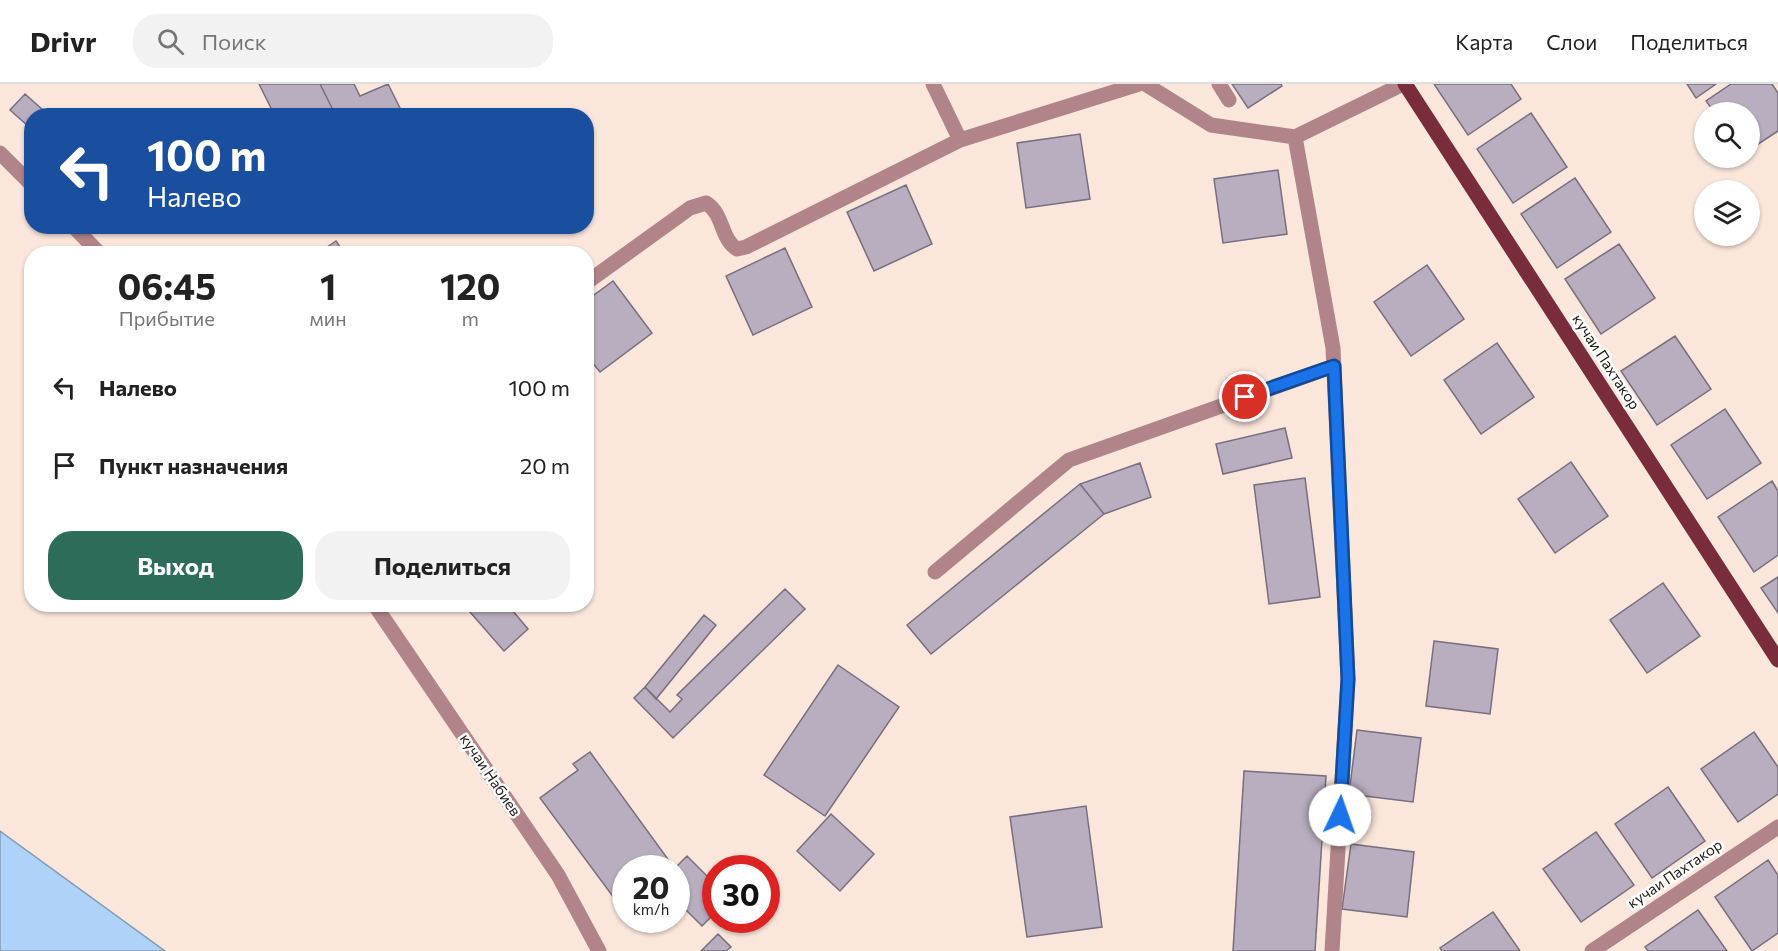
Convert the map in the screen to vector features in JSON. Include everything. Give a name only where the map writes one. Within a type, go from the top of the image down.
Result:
[{"type":"main road","name":"кучаи Пахтакор","points":[[1404,84],[1778,660]]},
{"type":"street","points":[[933,84],[960,140]]},
{"type":"street","points":[[594,277],[690,208],[706,203],[715,208],[729,244],[737,249],[746,247],[960,140],[1139,84]]},
{"type":"street","points":[[1144,84],[1211,124],[1295,137],[1404,84]]},
{"type":"street","points":[[1219,84],[1229,99]]},
{"type":"street","points":[[1295,137],[1334,366],[1348,679],[1332,951]]},
{"type":"street","points":[[0,153],[24,177]]},
{"type":"street","points":[[81,234],[92,246]]},
{"type":"street","points":[[935,572],[1069,460],[1334,366]]},
{"type":"street","name":"кучаи Набиев","points":[[379,612],[558,875],[599,951]]},
{"type":"street","name":"кучаи Пахтакор","points":[[1592,951],[1778,827]]},
{"type":"water","points":[[0,831],[165,951],[0,951]]},
{"type":"building","points":[[259,84],[320,84],[332,108],[271,108]]},
{"type":"building","points":[[320,84],[354,84],[360,96],[388,84],[400,108],[332,108]]},
{"type":"building","points":[[1232,84],[1281,84],[1282,86],[1248,108]]},
{"type":"building","points":[[1434,84],[1511,84],[1521,99],[1468,135]]},
{"type":"building","points":[[1687,84],[1716,84],[1696,98]]},
{"type":"building","points":[[1731,84],[1772,84],[1778,93],[1778,131],[1760,143],[1760,102],[1706,101]]},
{"type":"building","points":[[25,94],[41,108],[24,108],[24,122],[10,110]]},
{"type":"building","points":[[1531,113],[1567,167],[1513,203],[1477,149]]},
{"type":"building","points":[[1080,134],[1090,199],[1026,208],[1017,143]]},
{"type":"building","points":[[1278,170],[1287,234],[1223,243],[1214,179]]},
{"type":"building","points":[[1575,178],[1611,232],[1557,268],[1521,214]]},
{"type":"building","points":[[906,185],[932,244],[874,271],[847,212]]},
{"type":"building","points":[[336,241],[339,246],[329,246]]},
{"type":"building","points":[[1619,244],[1655,298],[1601,334],[1565,279]]},
{"type":"building","points":[[785,248],[812,307],[753,335],[726,276]]},
{"type":"building","points":[[1427,265],[1464,319],[1411,356],[1374,302]]},
{"type":"building","points":[[613,281],[652,333],[600,372],[594,365],[594,295]]},
{"type":"building","points":[[1675,336],[1711,389],[1657,425],[1621,371]]},
{"type":"building","points":[[1497,343],[1534,397],[1481,434],[1444,380]]},
{"type":"building","points":[[1725,409],[1761,463],[1707,499],[1671,445]]},
{"type":"building","points":[[1285,428],[1292,458],[1223,474],[1216,444]]},
{"type":"building","points":[[1571,462],[1608,516],[1555,553],[1518,499]]},
{"type":"building","points":[[1140,463],[1151,497],[1104,514],[1080,484]]},
{"type":"building","points":[[1305,478],[1320,597],[1269,604],[1254,485]]},
{"type":"building","points":[[1772,481],[1778,491],[1778,555],[1754,572],[1718,517]]},
{"type":"building","points":[[1080,484],[1104,514],[931,654],[907,625]]},
{"type":"building","points":[[1778,577],[1778,613],[1761,588]]},
{"type":"building","points":[[1663,583],[1700,636],[1647,673],[1610,620]]},
{"type":"building","points":[[785,589],[805,609],[673,738],[634,698],[645,687],[670,712],[682,699],[677,695]]},
{"type":"building","points":[[470,612],[514,612],[528,629],[504,651]]},
{"type":"building","points":[[704,615],[716,625],[656,699],[645,687]]},
{"type":"building","points":[[1434,641],[1498,649],[1490,714],[1426,706]]},
{"type":"building","points":[[838,665],[899,707],[825,816],[764,775]]},
{"type":"building","points":[[1357,730],[1421,738],[1413,802],[1349,794]]},
{"type":"building","points":[[1754,732],[1778,767],[1778,794],[1738,822],[1701,769]]},
{"type":"building","points":[[590,752],[665,855],[612,855],[612,895],[540,798],[578,770],[573,764]]},
{"type":"building","points":[[1244,771],[1326,776],[1315,951],[1233,951]]},
{"type":"building","points":[[1668,787],[1705,841],[1652,878],[1615,824]]},
{"type":"building","points":[[1086,806],[1102,927],[1027,937],[1010,817]]},
{"type":"building","points":[[831,814],[874,854],[840,891],[797,851]]},
{"type":"building","points":[[1596,832],[1634,885],[1581,922],[1543,869]]},
{"type":"building","points":[[1351,844],[1414,852],[1407,917],[1342,909]]},
{"type":"building","points":[[690,859],[702,871],[702,926],[690,914]]},
{"type":"building","points":[[1768,860],[1778,875],[1778,933],[1752,951],[1715,897]]},
{"type":"building","points":[[1698,910],[1727,951],[1648,951],[1645,947]]},
{"type":"building","points":[[1493,912],[1520,951],[1442,951],[1440,948]]},
{"type":"building","points":[[718,934],[731,947],[726,951],[701,951]]},
{"type":"route","points":[[1245,397],[1334,366],[1348,679],[1340,815]]}]
